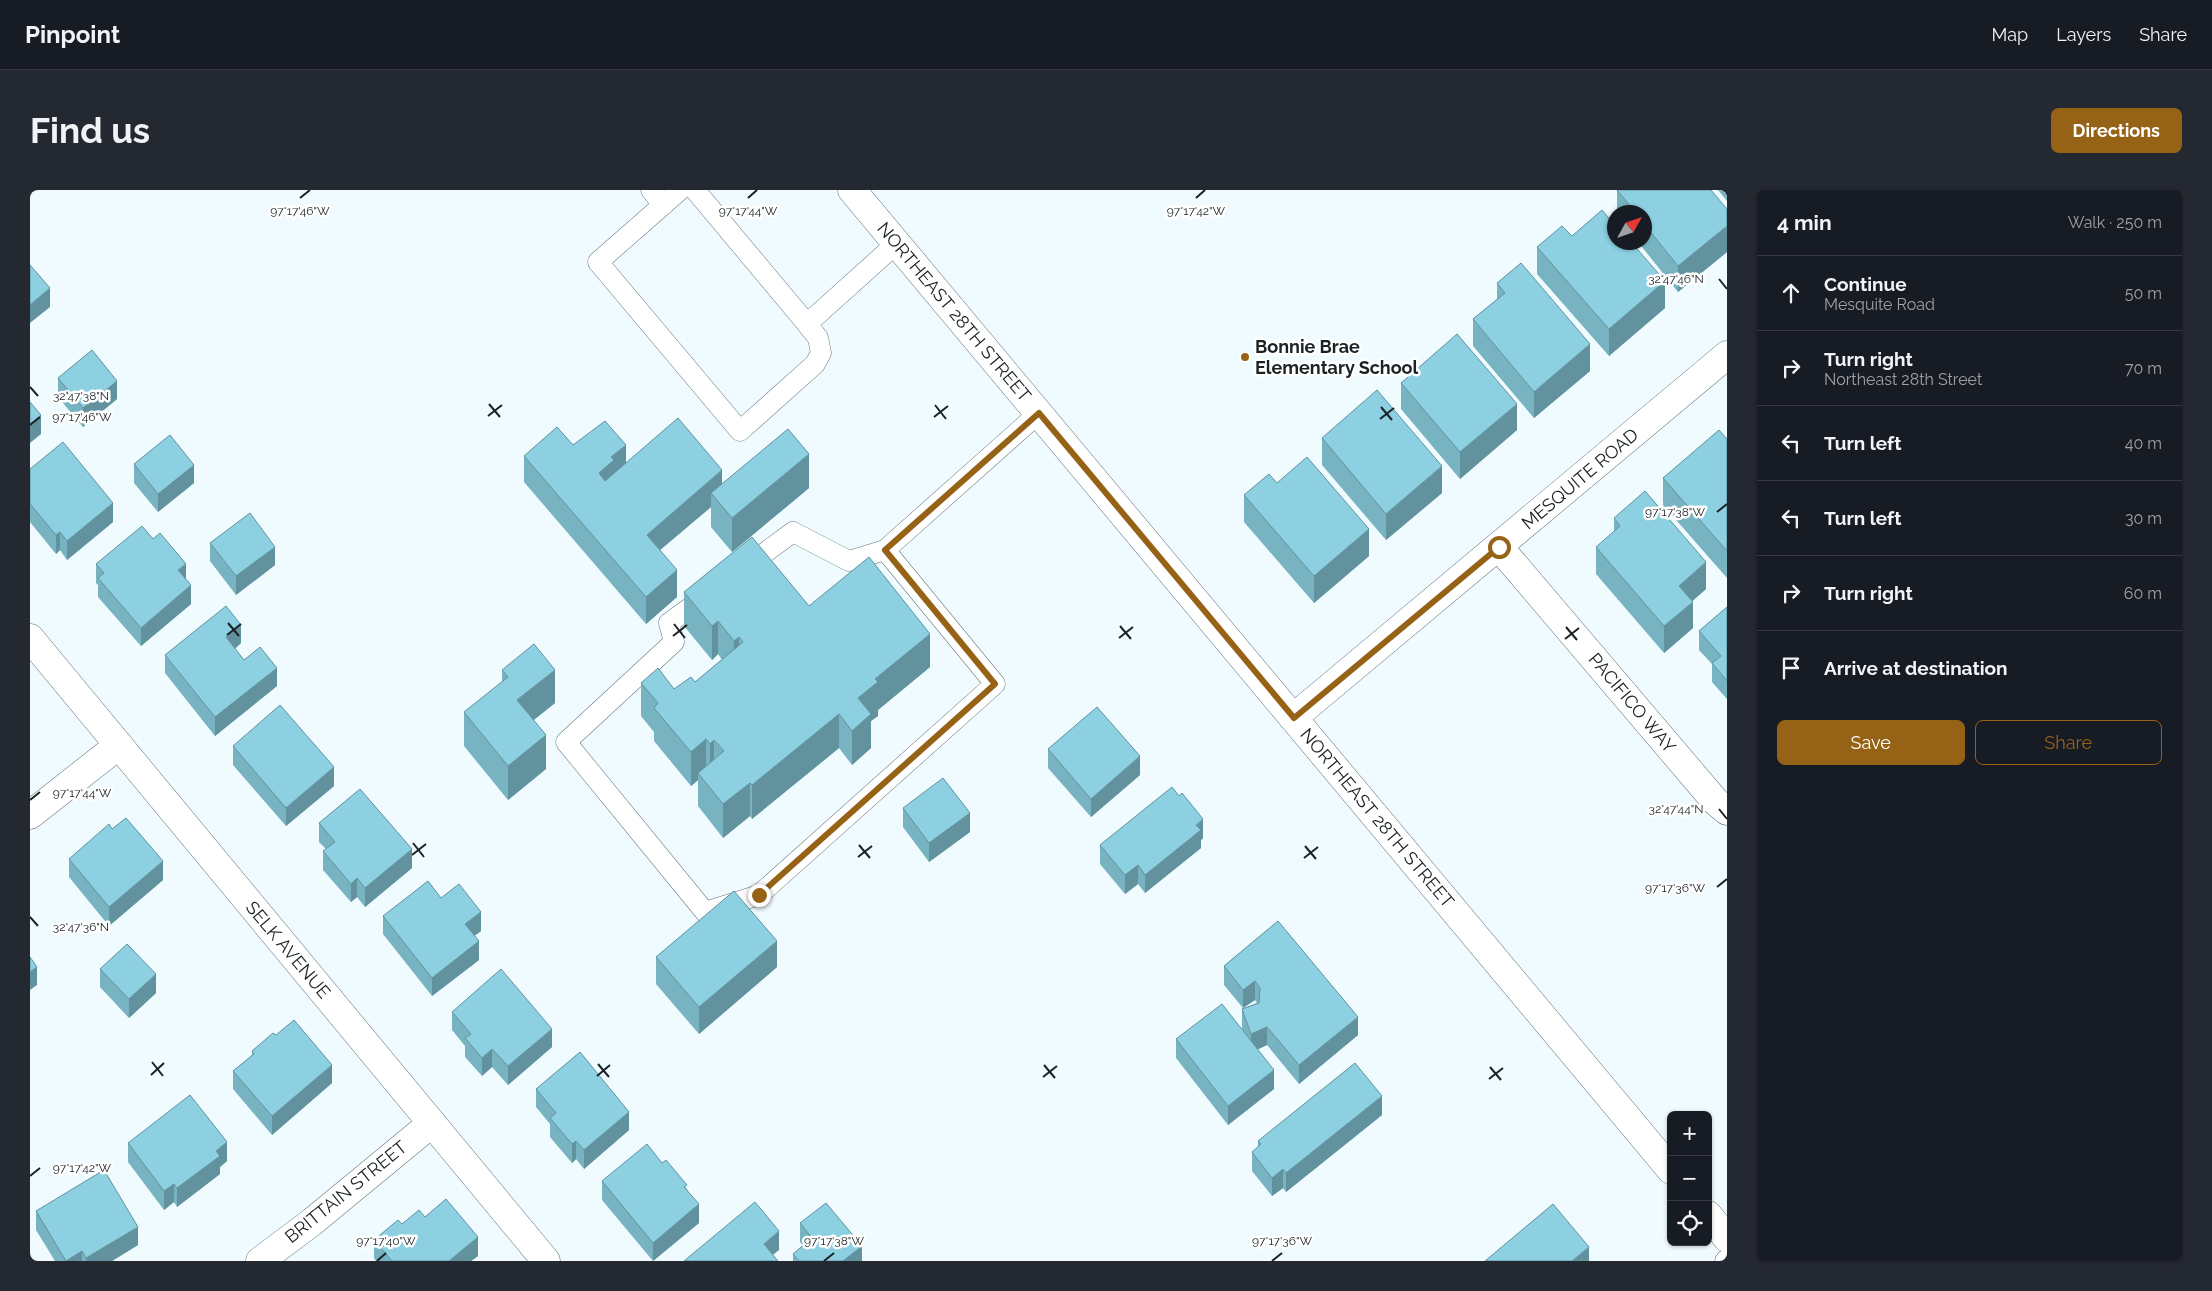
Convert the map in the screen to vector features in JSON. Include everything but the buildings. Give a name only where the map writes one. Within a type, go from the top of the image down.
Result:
[{"type":"street","name":"NORTHEAST 28TH STREET","points":[[852,190],[1667,1165]]},
{"type":"street","name":"MESQUITE ROAD","points":[[1294,718],[1727,355]]},
{"type":"street","name":"PACIFICO WAY","points":[[1499,547],[1716,802],[1727,811]]},
{"type":"street","name":"SELK AVENUE","points":[[30,638],[546,1261]]},
{"type":"street","points":[[30,815],[119,745]]},
{"type":"street","name":"BRITTAIN STREET","points":[[260,1261],[312,1222],[432,1123]]},
{"type":"street","points":[[1712,1220],[1727,1238]]},
{"type":"lane","points":[[680,190],[657,197],[598,262],[740,431],[814,364],[821,353],[818,338],[695,190]]},
{"type":"lane","points":[[807,324],[897,244]]},
{"type":"lane","points":[[885,550],[995,684],[759,895],[705,912],[566,742],[674,642],[669,623],[793,532],[849,561],[885,550],[1039,413]]},
{"type":"place","name":"Bonnie Brae Elementary School","points":[[1245,357]]},
{"type":"route","points":[[759,895],[995,684],[885,550],[1039,413],[1294,718],[1499,547]]}]
